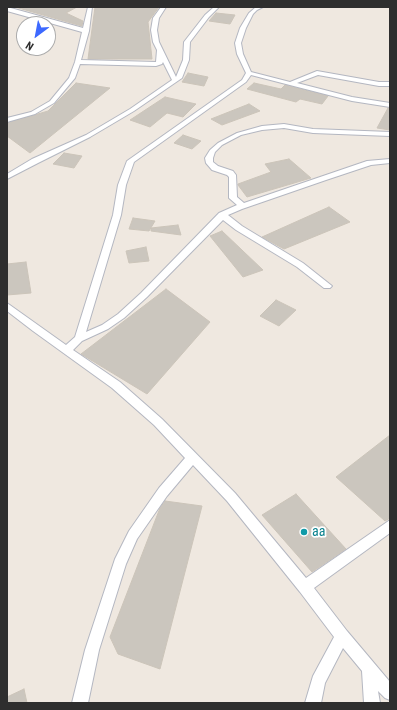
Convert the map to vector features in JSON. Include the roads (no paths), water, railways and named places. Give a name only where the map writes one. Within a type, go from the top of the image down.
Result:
[{"type":"street","points":[[7,120],[34,113],[52,102],[72,78],[86,31],[90,7]]},
{"type":"street","points":[[164,7],[156,18],[154,30],[156,42],[175,82]]},
{"type":"street","points":[[7,177],[35,161],[88,136],[175,82],[180,77],[186,60],[187,42],[207,16],[217,7]]},
{"type":"street","points":[[249,73],[240,54],[238,43],[251,14],[255,9],[261,7]]},
{"type":"street","points":[[7,9],[29,17],[86,31]]},
{"type":"street","points":[[78,62],[156,64],[160,63],[160,50]]},
{"type":"street","points":[[249,73],[352,98],[390,105]]},
{"type":"street","points":[[79,339],[117,215],[122,185],[131,161],[244,81],[249,73]]},
{"type":"street","points":[[292,83],[317,73],[379,84],[390,84]]},
{"type":"street","points":[[243,206],[233,198],[233,177],[230,173],[215,168],[210,163],[209,158],[212,152],[220,144],[239,134],[262,128],[284,126],[313,131],[390,134]]},
{"type":"street","points":[[66,350],[79,339],[105,327],[121,316],[144,295],[222,215],[243,206],[370,163],[390,161]]},
{"type":"street","points":[[222,215],[239,228],[300,265],[327,286]]},
{"type":"street","points":[[7,306],[36,329],[96,370],[134,400],[158,422],[231,497],[305,587],[342,636],[390,693]]},
{"type":"street","points":[[80,703],[92,650],[120,563],[130,542],[163,492],[192,458]]},
{"type":"street","points":[[305,587],[390,526]]},
{"type":"street","points":[[313,703],[318,681],[342,636]]},
{"type":"street","points":[[369,667],[372,703]]},
{"type":"place","name":"aa","points":[[304,532]]}]
